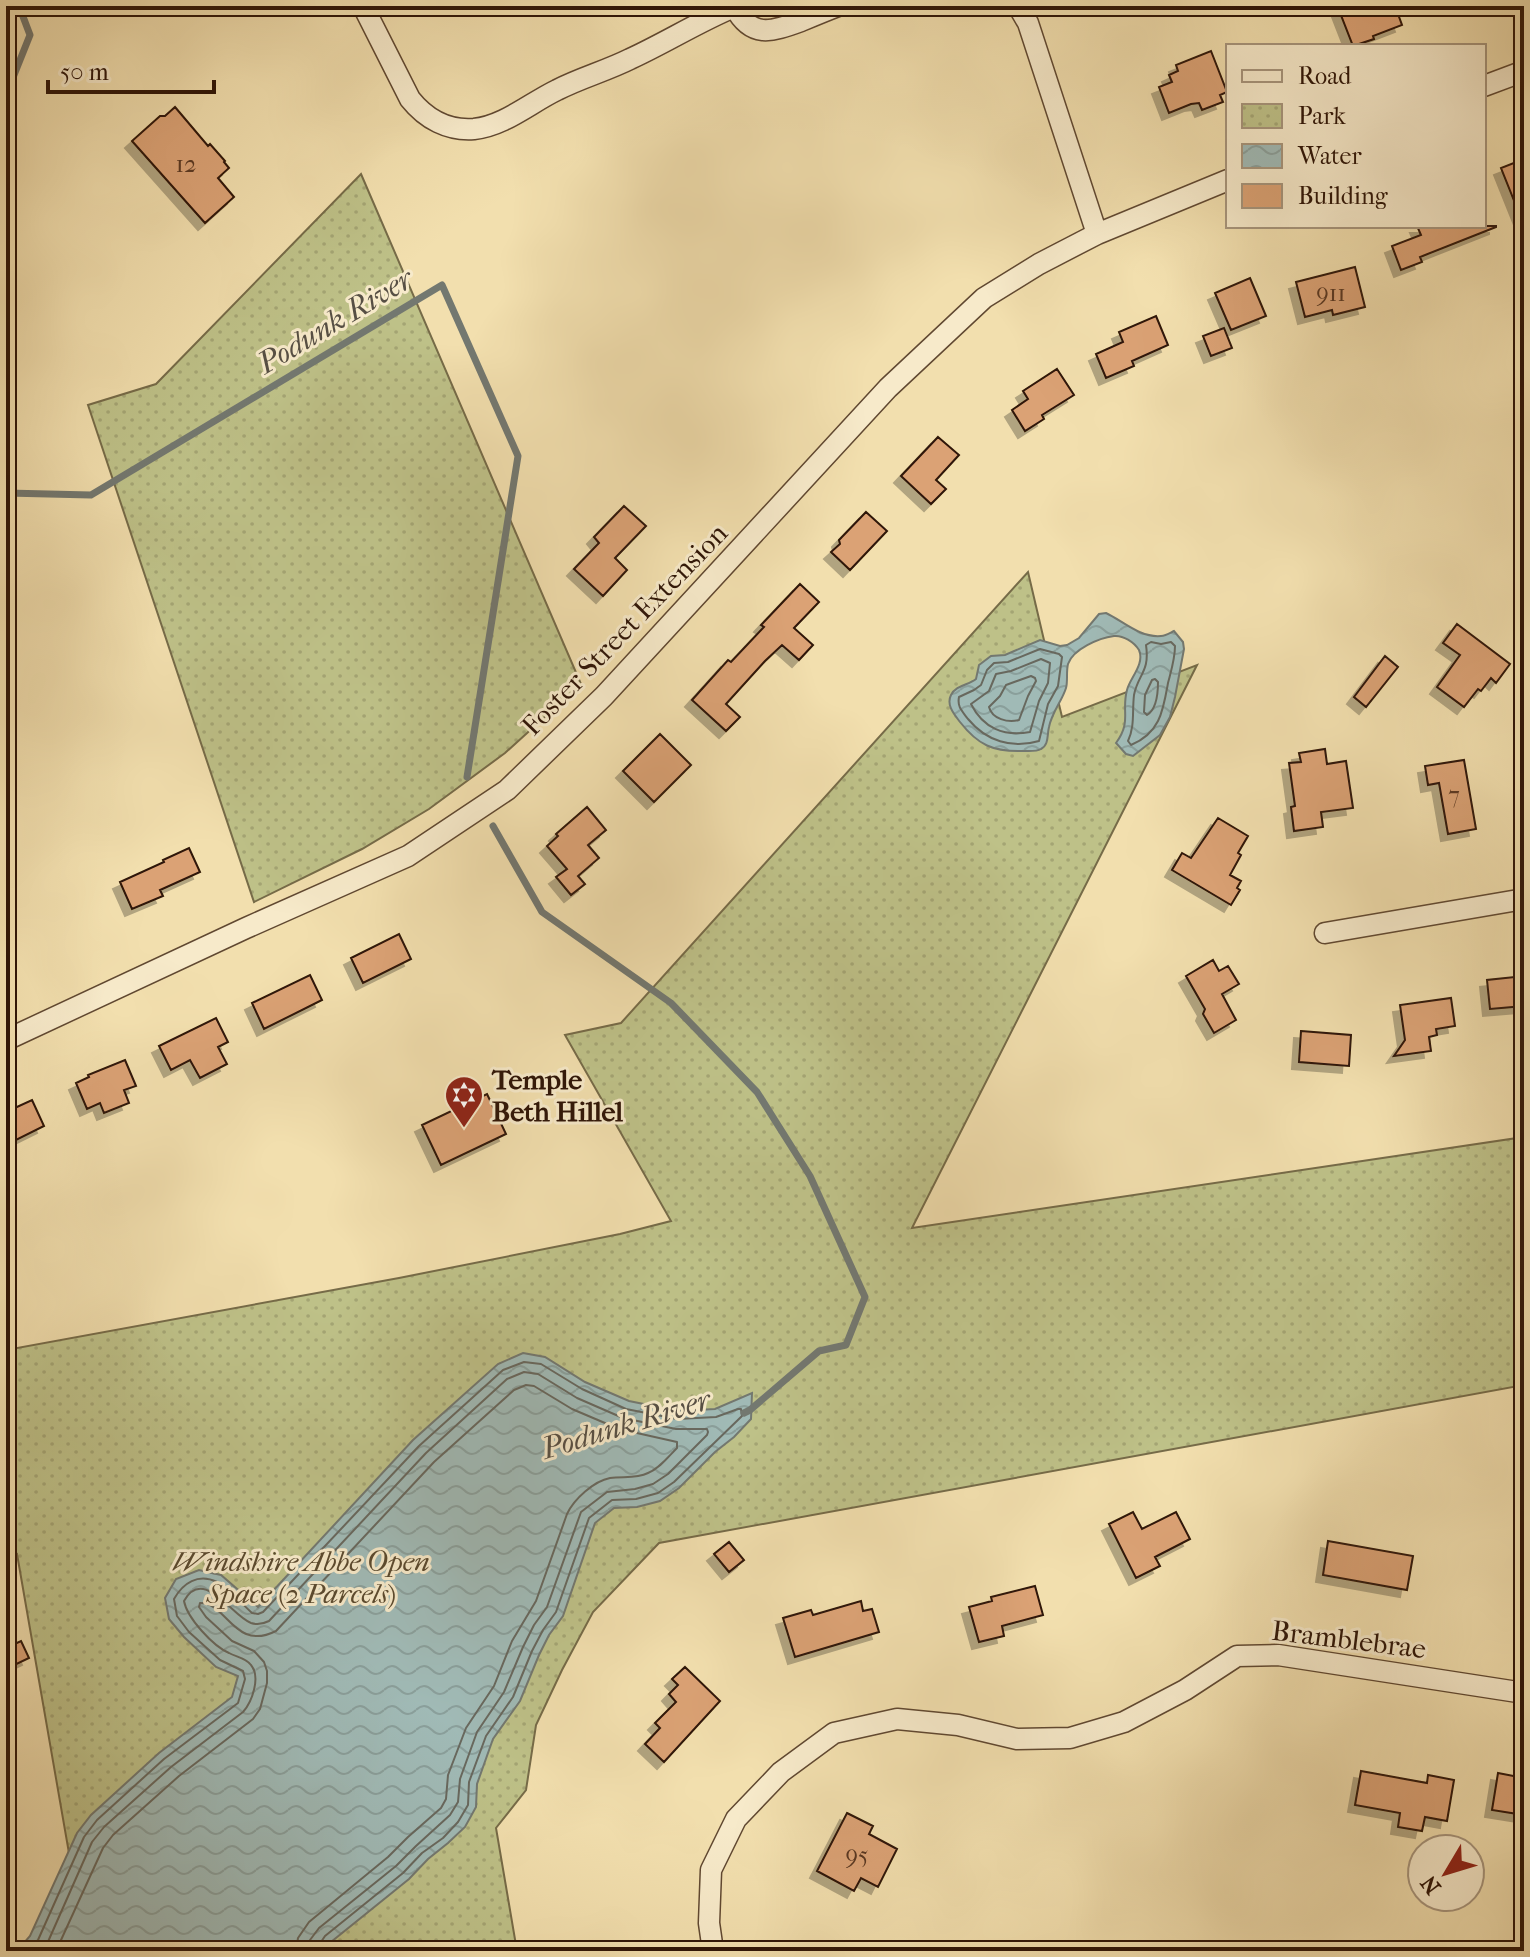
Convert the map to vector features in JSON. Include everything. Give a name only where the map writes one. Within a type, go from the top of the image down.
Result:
[{"type":"street","points":[[363,6],[417,108],[437,122],[465,129],[476,129],[503,120],[557,90],[612,68],[734,7],[746,25],[767,31],[778,30],[838,6]]},
{"type":"street","points":[[1018,6],[1028,23],[1097,234]]},
{"type":"street","points":[[1486,85],[1524,71]]},
{"type":"street","name":"Foster Street Extension","points":[[6,1040],[408,856],[507,790],[604,696],[888,388],[984,298],[1039,264],[1097,234],[1226,181]]},
{"type":"street","points":[[1325,933],[1524,899]]},
{"type":"street","name":"Bramblebrae","points":[[713,1951],[709,1923],[711,1870],[736,1819],[781,1772],[834,1733],[897,1719],[958,1725],[1017,1739],[1070,1738],[1124,1722],[1185,1690],[1237,1656],[1278,1655],[1524,1693]]},
{"type":"green space","points":[[361,174],[581,684],[505,753],[429,809],[362,849],[254,902],[88,405],[156,384]]},
{"type":"green space","name":"Windshire Abbe Open Space (2 Parcels)","points":[[1028,572],[1062,717],[1197,665],[912,1228],[1524,1137],[1524,1385],[659,1543],[593,1612],[536,1725],[526,1790],[496,1828],[517,1951],[86,1951],[17,1554],[6,1556],[6,1350],[399,1278],[671,1221],[565,1035],[621,1023]]},
{"type":"water","points":[[1106,613],[1153,636],[1174,631],[1183,642],[1170,717],[1160,735],[1133,756],[1126,754],[1116,743],[1124,729],[1127,690],[1139,666],[1140,655],[1134,644],[1121,637],[1094,642],[1071,659],[1067,667],[1066,688],[1050,722],[1047,742],[1039,750],[1012,751],[987,746],[973,736],[953,713],[949,702],[951,695],[976,679],[979,665],[991,656],[1005,655],[1040,640],[1067,645],[1079,638],[1099,614]]},
{"type":"water","points":[[523,1353],[545,1357],[585,1382],[629,1401],[678,1411],[715,1409],[752,1393],[751,1419],[679,1488],[660,1501],[637,1507],[614,1508],[595,1523],[563,1616],[549,1635],[520,1701],[493,1739],[477,1784],[476,1807],[465,1827],[324,1951],[17,1951],[30,1936],[77,1833],[91,1815],[159,1753],[232,1697],[238,1676],[216,1667],[169,1619],[165,1598],[176,1579],[199,1570],[221,1575],[258,1607],[413,1440],[498,1364]]},
{"type":"building","points":[[1351,6],[1395,6],[1402,25],[1373,36],[1374,39],[1352,44],[1339,10]]},
{"type":"building","points":[[1211,51],[1226,89],[1220,95],[1223,102],[1202,110],[1199,103],[1191,104],[1169,113],[1159,87],[1172,82],[1169,75],[1178,71],[1176,65]]},
{"type":"building","points":[[175,107],[229,168],[218,178],[234,197],[205,223],[132,141]]},
{"type":"building","points":[[1524,159],[1524,223],[1523,223],[1501,168]]},
{"type":"building","points":[[1496,226],[1420,257],[1422,262],[1401,270],[1392,246],[1421,235],[1418,228]]},
{"type":"building","points":[[1355,267],[1365,307],[1333,315],[1332,310],[1305,317],[1296,282]]},
{"type":"building","points":[[1250,278],[1266,316],[1231,330],[1215,293]]},
{"type":"building","points":[[1156,316],[1168,345],[1132,361],[1134,366],[1106,378],[1096,354],[1123,342],[1119,332]]},
{"type":"building","points":[[1224,328],[1232,348],[1211,356],[1203,336]]},
{"type":"building","points":[[1057,369],[1074,395],[1042,415],[1044,419],[1025,431],[1012,410],[1028,399],[1023,391]]},
{"type":"building","points":[[938,437],[959,455],[936,480],[946,489],[931,504],[901,476]]},
{"type":"building","points":[[624,506],[646,526],[615,558],[627,570],[603,596],[574,569],[599,543],[594,537]]},
{"type":"building","points":[[866,512],[887,531],[850,570],[831,552]]},
{"type":"building","points":[[800,584],[819,602],[794,628],[813,645],[799,660],[782,645],[765,661],[726,704],[740,717],[726,731],[692,700],[728,660],[731,662],[764,627],[761,625]]},
{"type":"building","points":[[1457,624],[1510,664],[1496,683],[1491,678],[1464,707],[1437,687],[1460,655],[1443,643]]},
{"type":"building","points":[[1385,656],[1398,667],[1366,707],[1354,697]]},
{"type":"building","points":[[660,734],[691,765],[654,802],[623,771]]},
{"type":"building","points":[[1325,749],[1327,764],[1346,761],[1353,808],[1321,812],[1323,827],[1294,831],[1291,807],[1295,806],[1289,763],[1301,762],[1299,753]]},
{"type":"building","points":[[1464,760],[1476,829],[1448,834],[1439,783],[1428,785],[1425,766]]},
{"type":"building","points":[[587,807],[606,830],[588,845],[599,858],[578,876],[585,884],[571,895],[556,877],[567,869],[547,846]]},
{"type":"building","points":[[1218,818],[1248,836],[1230,875],[1241,881],[1237,888],[1240,890],[1231,905],[1172,870],[1182,853],[1191,858]]},
{"type":"building","points":[[189,848],[200,872],[160,890],[163,896],[132,909],[120,882]]},
{"type":"building","points":[[399,934],[411,959],[363,983],[351,958]]},
{"type":"building","points":[[1213,960],[1219,971],[1228,966],[1239,984],[1222,994],[1236,1020],[1214,1033],[1203,1014],[1205,1009],[1186,976]]},
{"type":"building","points":[[310,975],[322,1000],[264,1029],[252,1003]]},
{"type":"building","points":[[1524,976],[1524,1006],[1490,1009],[1487,980]]},
{"type":"building","points":[[1451,998],[1455,1026],[1436,1029],[1437,1035],[1429,1037],[1431,1051],[1394,1056],[1405,1040],[1400,1005]]},
{"type":"building","points":[[216,1018],[228,1042],[218,1047],[227,1064],[200,1078],[190,1060],[171,1070],[159,1046]]},
{"type":"building","points":[[1301,1031],[1351,1035],[1349,1066],[1299,1062]]},
{"type":"building","points":[[125,1060],[136,1086],[124,1090],[129,1103],[104,1113],[100,1103],[87,1109],[76,1083]]},
{"type":"building","name":"Temple Beth Hillel","points":[[487,1094],[506,1134],[441,1165],[422,1125]]},
{"type":"building","points":[[32,1100],[44,1126],[6,1145],[6,1112]]},
{"type":"building","points":[[1133,1512],[1142,1529],[1176,1512],[1190,1539],[1155,1557],[1160,1566],[1136,1578],[1109,1524]]},
{"type":"building","points":[[1328,1541],[1413,1556],[1407,1590],[1323,1575]]},
{"type":"building","points":[[729,1542],[744,1560],[729,1572],[714,1554]]},
{"type":"building","points":[[1035,1586],[1043,1615],[1002,1626],[1004,1636],[979,1642],[969,1607],[992,1601],[991,1597]]},
{"type":"building","points":[[861,1601],[863,1611],[872,1609],[879,1632],[795,1657],[783,1618],[811,1610],[813,1615]]},
{"type":"building","points":[[21,1641],[29,1658],[6,1669],[6,1648]]},
{"type":"building","points":[[685,1667],[720,1701],[664,1762],[645,1744],[660,1728],[655,1723],[676,1702],[669,1694],[678,1685],[672,1679]]},
{"type":"building","points":[[1361,1771],[1427,1783],[1428,1775],[1454,1780],[1447,1821],[1425,1817],[1422,1831],[1398,1827],[1400,1813],[1355,1805]]},
{"type":"building","points":[[1498,1773],[1524,1778],[1524,1815],[1492,1810]]},
{"type":"building","points":[[847,1813],[873,1826],[869,1834],[897,1849],[878,1887],[861,1878],[854,1891],[817,1871]]},
{"type":"waterway","name":"Podunk River","points":[[6,95],[30,35],[19,6]]},
{"type":"waterway","name":"Podunk River","points":[[6,493],[91,495],[442,285],[518,456],[467,777]]},
{"type":"waterway","name":"Podunk River","points":[[493,826],[542,912],[671,1003],[757,1092],[810,1176],[865,1297],[846,1345],[819,1351],[744,1413]]},
{"type":"place","name":"Temple Beth Hillel","points":[[464,1129]]}]
